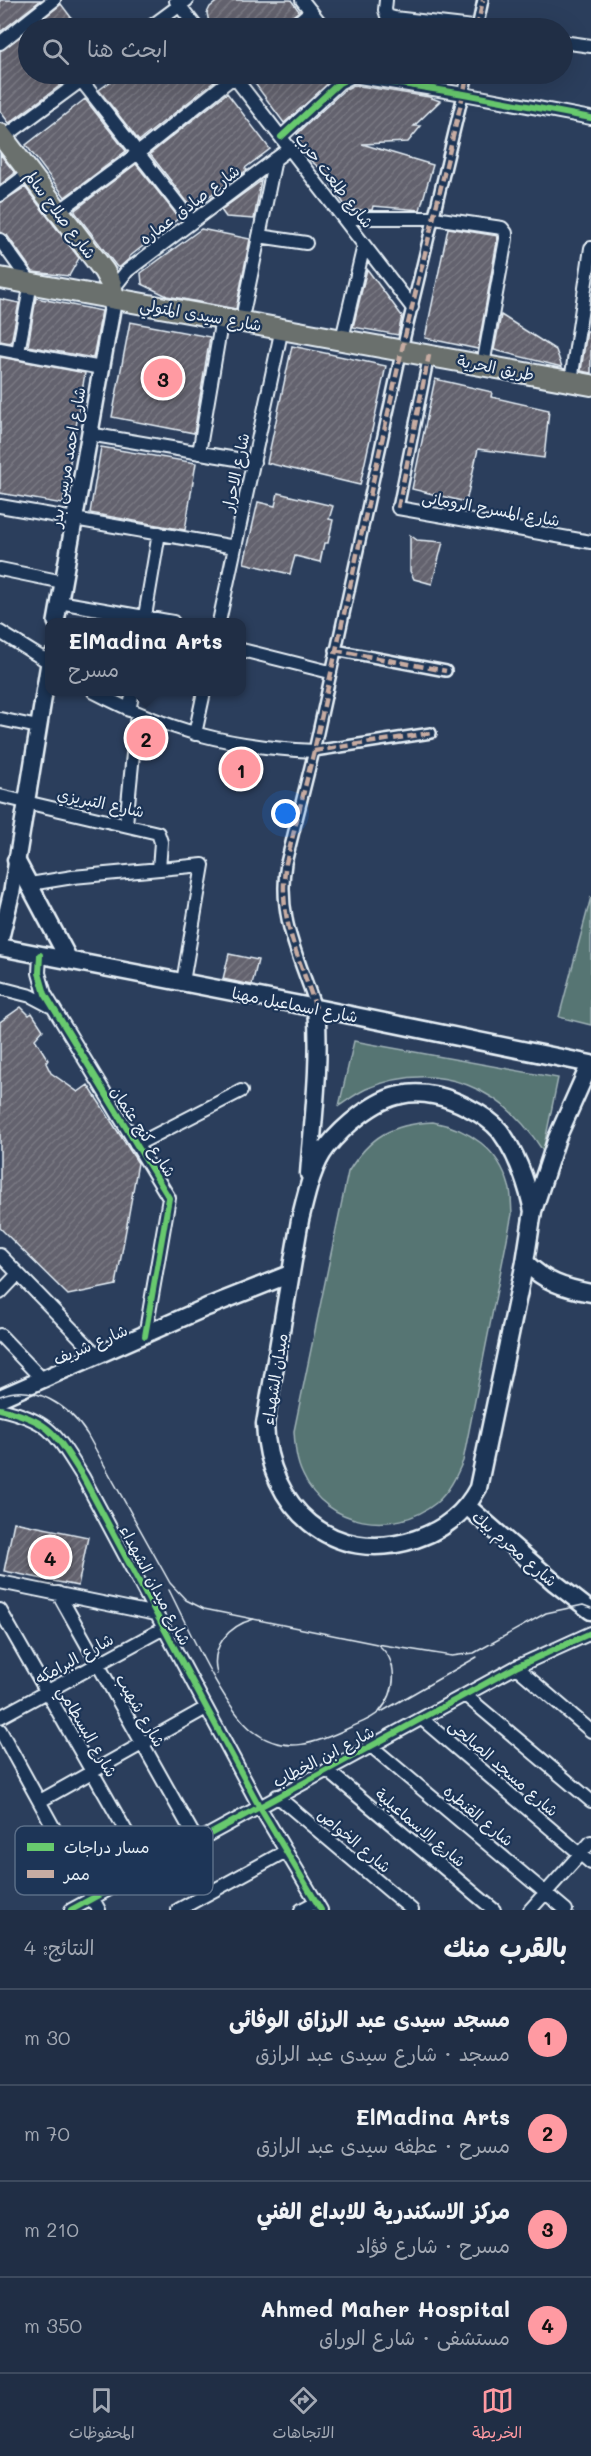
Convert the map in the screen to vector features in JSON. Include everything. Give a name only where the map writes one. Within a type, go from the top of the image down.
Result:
[{"type":"main road","name":"شارع صلاح سالم","points":[[2,136],[104,271],[113,294]]},
{"type":"main road","name":"شارع سيدى المتولي","points":[[0,278],[113,294],[222,318],[402,349]]},
{"type":"main road","name":"طريق الحرية","points":[[402,349],[591,385]]},
{"type":"main road","points":[[16,860],[69,960]]},
{"type":"main road","name":"شارع اسماعيل مهنا","points":[[0,947],[590,1064]]},
{"type":"main road","points":[[308,1188],[319,1036],[316,1008]]},
{"type":"main road","points":[[533,1211],[561,1128],[590,1064]]},
{"type":"main road","name":"ميدان الشهداء","points":[[427,1094],[454,1100],[478,1113],[500,1130],[527,1183],[533,1211],[486,1459],[478,1488],[468,1506],[444,1525],[426,1535],[395,1546],[361,1546],[325,1534],[299,1515],[272,1472],[265,1424],[290,1274],[308,1188],[326,1149],[350,1122],[373,1107],[400,1095],[427,1094]]},
{"type":"main road","points":[[525,1262],[535,1272],[555,1285],[591,1293]]},
{"type":"main road","name":"شارع شريف","points":[[0,1398],[207,1307],[290,1274]]},
{"type":"main road","name":"شارع محرم بيك","points":[[468,1506],[555,1583],[591,1611]]},
{"type":"street","points":[[31,18],[54,0]]},
{"type":"street","points":[[302,0],[316,18]]},
{"type":"street","points":[[386,0],[387,16],[394,18]]},
{"type":"street","points":[[480,18],[483,0]]},
{"type":"street","points":[[161,18],[180,2],[190,18]]},
{"type":"street","points":[[303,18],[311,11]]},
{"type":"street","points":[[0,43],[18,29]]},
{"type":"street","points":[[573,44],[591,46]]},
{"type":"street","points":[[2,136],[75,84]]},
{"type":"street","points":[[90,84],[138,153],[192,222]]},
{"type":"street","points":[[58,212],[138,153],[222,84]]},
{"type":"street","name":"شارع طلعت حرب","points":[[241,84],[412,308]]},
{"type":"street","points":[[281,137],[338,84]]},
{"type":"street","points":[[409,84],[591,118]]},
{"type":"street","points":[[316,1008],[289,931],[284,908],[283,880],[314,751],[402,349],[466,84]]},
{"type":"street","name":"شارع صادق عماره","points":[[113,294],[127,272],[290,148]]},
{"type":"street","points":[[244,309],[275,159]]},
{"type":"street","points":[[0,195],[29,173]]},
{"type":"street","points":[[344,218],[434,218],[502,228],[506,233],[506,239],[483,365]]},
{"type":"street","points":[[260,236],[306,243]]},
{"type":"street","points":[[0,240],[31,283],[18,352]]},
{"type":"street","points":[[342,339],[364,245]]},
{"type":"street","points":[[571,381],[591,248]]},
{"type":"street","name":"شارع احمد مرسى بدر","points":[[57,618],[113,294]]},
{"type":"street","points":[[199,453],[222,318]]},
{"type":"street","name":"شارع الاحرار","points":[[220,618],[282,328]]},
{"type":"street","points":[[0,349],[101,368]]},
{"type":"street","name":"شارع المسرح الرومانى","points":[[429,355],[398,508],[591,542]]},
{"type":"street","points":[[89,434],[254,462]]},
{"type":"street","points":[[0,506],[235,547]]},
{"type":"street","points":[[144,618],[159,533]]},
{"type":"street","points":[[0,569],[63,582]]},
{"type":"street","points":[[59,602],[135,618]]},
{"type":"street","points":[[0,632],[45,658]]},
{"type":"street","points":[[335,650],[446,671]]},
{"type":"street","points":[[246,651],[330,672]]},
{"type":"street","points":[[0,941],[12,891],[45,688]]},
{"type":"street","points":[[102,696],[133,712],[195,735],[273,749],[314,751],[432,734]]},
{"type":"street","points":[[126,824],[133,696]]},
{"type":"street","points":[[195,735],[203,696]]},
{"type":"street","points":[[0,719],[38,727]]},
{"type":"street","name":"شارع التبريزي","points":[[0,796],[158,833],[161,842],[159,869]]},
{"type":"street","points":[[30,884],[73,877],[203,865],[183,982]]},
{"type":"street","name":"شارع كنج عثمان","points":[[40,955],[39,973],[51,1006],[136,1145],[167,1191],[169,1198],[144,1336]]},
{"type":"street","points":[[0,988],[31,996],[51,1006]]},
{"type":"street","points":[[136,1145],[241,1091]]},
{"type":"street","points":[[0,1255],[97,1355]]},
{"type":"street","points":[[0,1293],[18,1274]]},
{"type":"street","points":[[0,1335],[42,1379]]},
{"type":"street","name":"شارع ميدان الشهداء","points":[[0,1409],[29,1416],[42,1423],[58,1438],[84,1477],[259,1806],[319,1906]]},
{"type":"street","points":[[0,1582],[156,1614]]},
{"type":"street","name":"شارع شهيب","points":[[58,1593],[188,1826]]},
{"type":"street","name":"شارع البسطامي","points":[[1,1613],[123,1826]]},
{"type":"street","name":"شارع البرامكه","points":[[0,1717],[164,1628]]},
{"type":"street","name":"شارع ابن الخطاب","points":[[213,1832],[516,1667],[591,1633]]},
{"type":"street","points":[[516,1667],[591,1731]]},
{"type":"street","points":[[465,1695],[591,1801]]},
{"type":"street","points":[[40,1802],[207,1708]]},
{"type":"street","name":"شارع مسجد الصالحى","points":[[422,1719],[591,1863]]},
{"type":"street","points":[[0,1730],[53,1826]]},
{"type":"street","name":"شارع القنطره","points":[[371,1746],[566,1910]]},
{"type":"street","name":"شارع الاسماعيلية","points":[[327,1770],[494,1910]]},
{"type":"street","name":"شارع الخواص","points":[[277,1796],[412,1910]]},
{"type":"street","points":[[530,1910],[591,1842]]},
{"type":"street","points":[[213,1891],[286,1851]]},
{"type":"street","points":[[91,1895],[99,1910]]},
{"type":"street","name":"شارع ابن الخطاب","points":[[71,1910],[99,1895]]},
{"type":"street","points":[[178,1910],[205,1895]]},
{"type":"street","points":[[301,1910],[319,1906]]},
{"type":"green space","points":[[591,897],[591,1025],[559,1017]]},
{"type":"green space","points":[[354,1041],[558,1078],[543,1151],[509,1110],[489,1095],[467,1085],[444,1079],[419,1077],[393,1080],[366,1089],[339,1106]]},
{"type":"green space","points":[[433,1122],[459,1130],[490,1151],[498,1161],[509,1186],[512,1214],[463,1461],[458,1473],[441,1499],[419,1514],[382,1523],[362,1521],[328,1506],[314,1492],[299,1464],[294,1431],[348,1172],[365,1149],[383,1134],[418,1123]]},
{"type":"building","points":[[0,0],[41,0],[0,32]]},
{"type":"building","points":[[219,0],[291,0],[299,11],[290,18],[208,18],[207,13],[210,7]]},
{"type":"building","points":[[61,4],[72,18],[44,18]]},
{"type":"building","points":[[18,38],[18,84],[62,84],[9,123],[0,111],[0,51]]},
{"type":"building","points":[[107,84],[211,84],[139,141],[99,90]]},
{"type":"building","points":[[255,84],[329,84],[284,123]]},
{"type":"building","points":[[354,85],[429,97],[440,101],[414,126],[421,126],[408,142],[362,144],[433,165],[420,210],[373,206],[372,210],[348,210],[322,170],[310,160],[300,143],[297,134],[344,90]]},
{"type":"building","points":[[227,93],[270,149],[245,168],[247,170],[192,208],[150,154]]},
{"type":"building","points":[[85,99],[126,151],[65,197],[26,145]]},
{"type":"building","points":[[0,154],[15,173],[0,185]]},
{"type":"building","points":[[136,164],[179,218],[129,257],[120,267],[117,267],[75,210]]},
{"type":"building","points":[[261,181],[254,219],[226,217],[221,210]]},
{"type":"building","points":[[25,187],[79,258],[69,276],[33,272],[7,235],[0,232],[0,203]]},
{"type":"building","points":[[448,228],[498,236],[478,349],[425,338]]},
{"type":"building","points":[[201,229],[250,239],[236,309],[167,296],[142,284],[141,273]]},
{"type":"building","points":[[367,269],[402,316],[398,335],[353,327]]},
{"type":"building","points":[[36,298],[102,311],[93,358],[28,346]]},
{"type":"building","points":[[0,299],[19,303],[11,343],[0,341]]},
{"type":"building","points":[[501,315],[556,350],[562,367],[494,350]]},
{"type":"building","points":[[130,322],[210,337],[194,433],[112,417]]},
{"type":"building","points":[[587,331],[591,331],[591,373],[581,371]]},
{"type":"building","points":[[292,346],[386,366],[360,485],[267,463]]},
{"type":"building","points":[[0,357],[85,373],[63,504],[0,493]]},
{"type":"building","points":[[435,379],[492,392],[491,397],[549,410],[544,458],[478,449],[466,502],[412,489]]},
{"type":"building","points":[[101,447],[196,463],[185,530],[90,513]]},
{"type":"building","points":[[278,493],[333,506],[329,519],[333,520],[328,543],[324,543],[320,562],[295,556],[290,574],[244,563],[258,502],[275,506]]},
{"type":"building","points":[[410,535],[417,540],[443,542],[432,584],[414,579],[410,571]]},
{"type":"building","points":[[229,954],[258,960],[252,985],[223,979]]},
{"type":"building","points":[[21,1007],[29,1015],[32,1013],[43,1030],[35,1039],[48,1060],[46,1063],[51,1073],[78,1092],[88,1085],[138,1163],[116,1285],[68,1295],[0,1228],[0,1022]]},
{"type":"building","points":[[14,1522],[88,1537],[78,1586],[4,1571]]},
{"type":"tram line","points":[[0,1396],[13,1392],[38,1394],[50,1399],[71,1414],[87,1434],[170,1583],[186,1600],[204,1609],[377,1644],[452,1656],[474,1653],[546,1613],[583,1605],[591,1608]]},
{"type":"tram line","points":[[169,1590],[230,1705],[253,1731],[277,1743],[289,1745],[314,1742],[366,1721],[379,1712],[390,1695],[393,1677],[390,1659],[377,1644]]},
{"type":"tram line","points":[[217,1674],[216,1655],[223,1639],[236,1627],[254,1619]]},
{"type":"tram line","points":[[381,1712],[477,1657]]},
{"type":"marked path","points":[[479,18],[483,0]]},
{"type":"marked path","points":[[316,1008],[287,919],[284,902],[286,863],[314,751],[402,349],[466,84]]},
{"type":"marked path","points":[[398,508],[429,355]]},
{"type":"marked path","points":[[335,650],[446,671]]},
{"type":"marked path","points":[[314,751],[431,733]]},
{"type":"cycle path","points":[[281,137],[338,84]]},
{"type":"cycle path","points":[[402,84],[591,118]]},
{"type":"cycle path","points":[[40,955],[39,973],[45,994],[169,1198],[145,1336]]},
{"type":"cycle path","points":[[0,1409],[31,1419],[51,1432],[59,1440],[83,1477],[259,1806],[321,1910]]},
{"type":"cycle path","points":[[213,1832],[516,1667],[591,1633]]},
{"type":"cycle path","points":[[71,1910],[98,1895]]},
{"type":"place","name":"مركز الاسكندرية للابداع الفني","points":[[163,378]]},
{"type":"place","name":"ElMadina Arts","points":[[146,738]]},
{"type":"place","name":"مسجد سيدى عبد الرزاق الوفائى","points":[[241,769]]},
{"type":"place","name":"Ahmed Maher Hospital","points":[[50,1557]]}]
